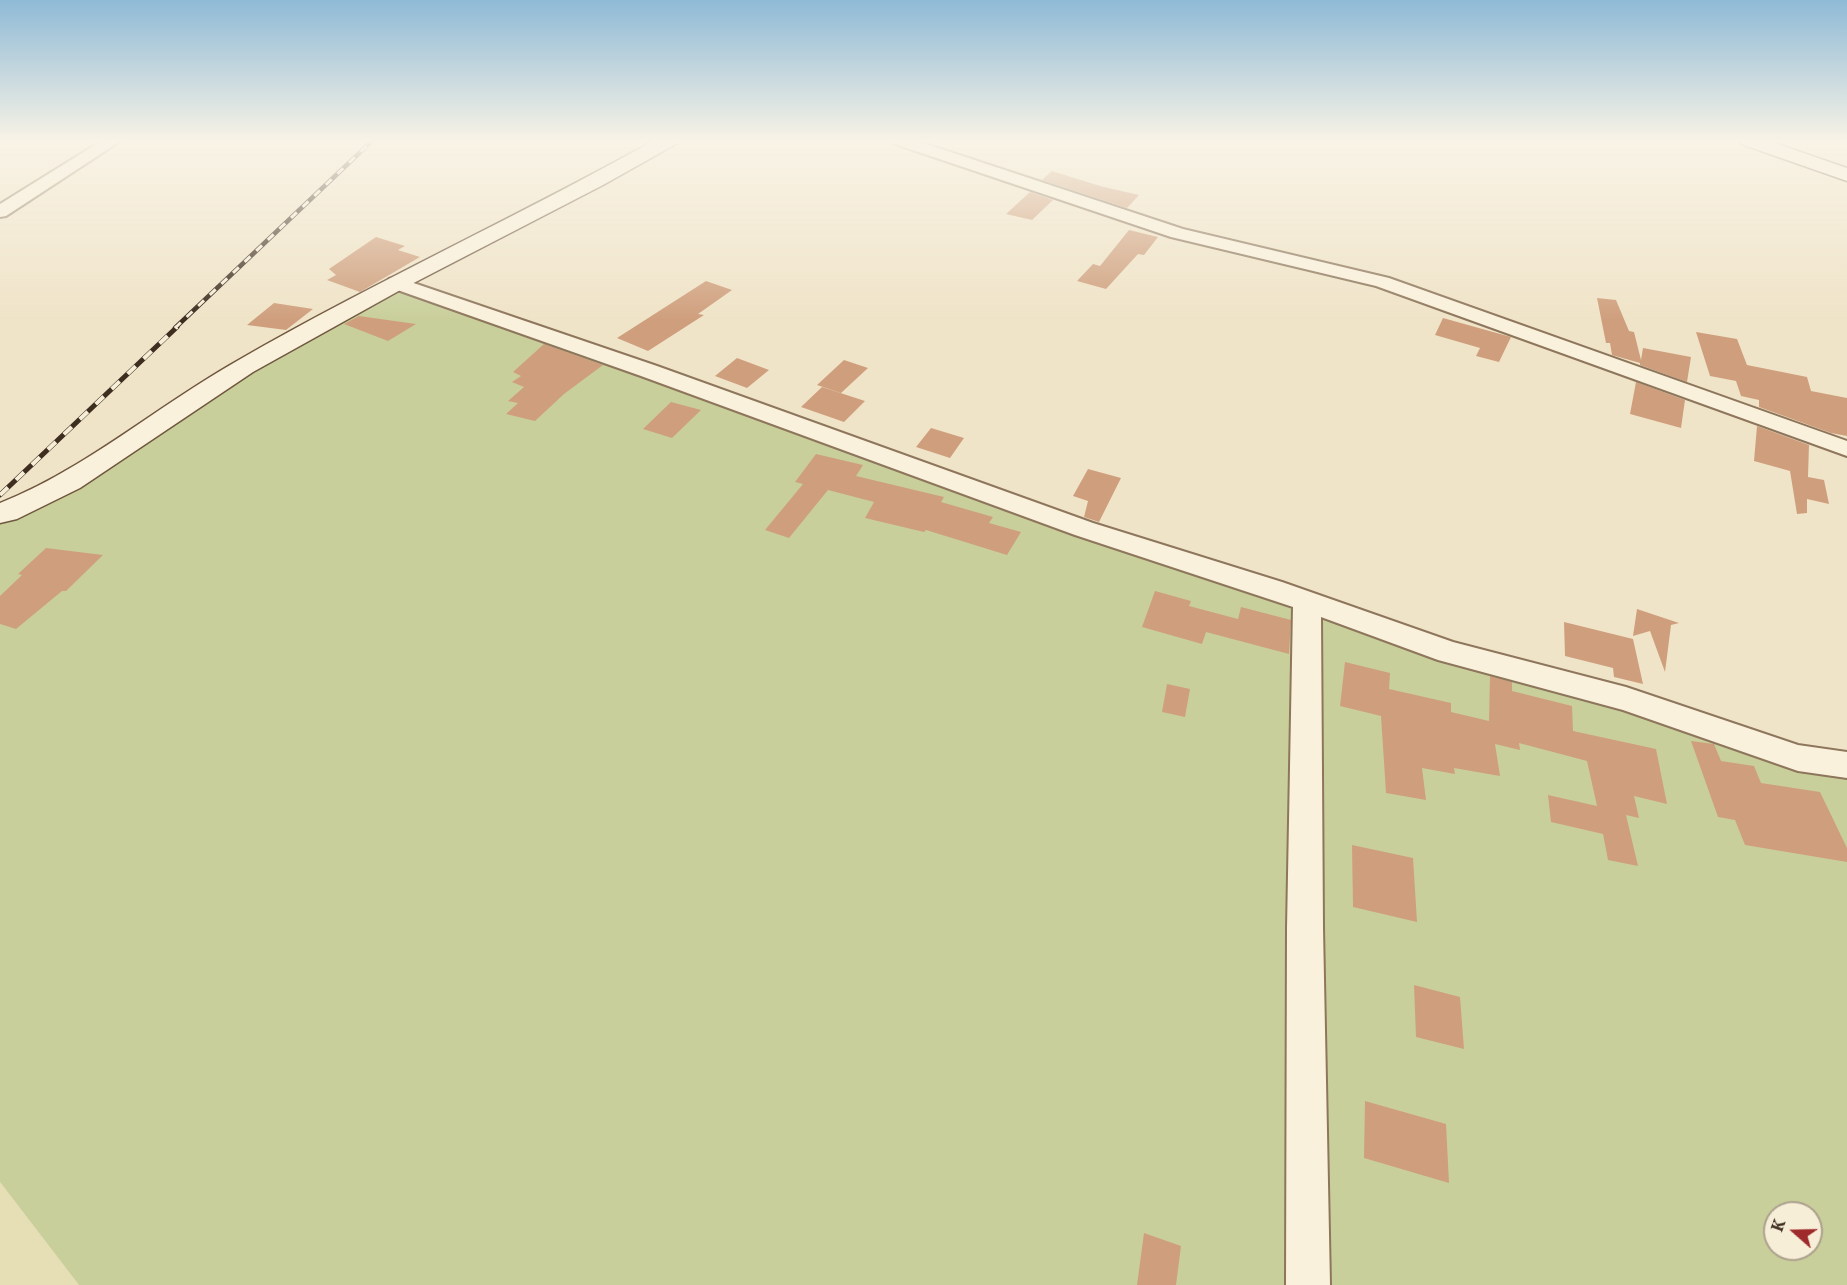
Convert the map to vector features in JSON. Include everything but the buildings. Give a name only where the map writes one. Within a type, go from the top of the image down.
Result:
[{"type":"street","points":[[0,212],[19,200]]},
{"type":"street","points":[[0,513],[7,512],[70,482],[244,367],[396,284],[559,200]]},
{"type":"street","points":[[1078,200],[1177,233],[1382,282],[1485,318],[1582,356],[1675,386],[1847,449]]},
{"type":"street","points":[[396,284],[649,371],[1084,528],[1307,602],[1448,652],[1626,699],[1798,758],[1847,765]]},
{"type":"street","points":[[1307,602],[1305,928],[1308,1285]]},
{"type":"shaded area","points":[[0,1182],[79,1285],[0,1285]]},
{"type":"green space","points":[[396,283],[1307,602],[1847,759],[1847,1285],[79,1285],[0,1182],[0,519]]},
{"type":"railway","points":[[175,328],[310,200]]},
{"type":"railway","points":[[0,495],[177,327]]}]
